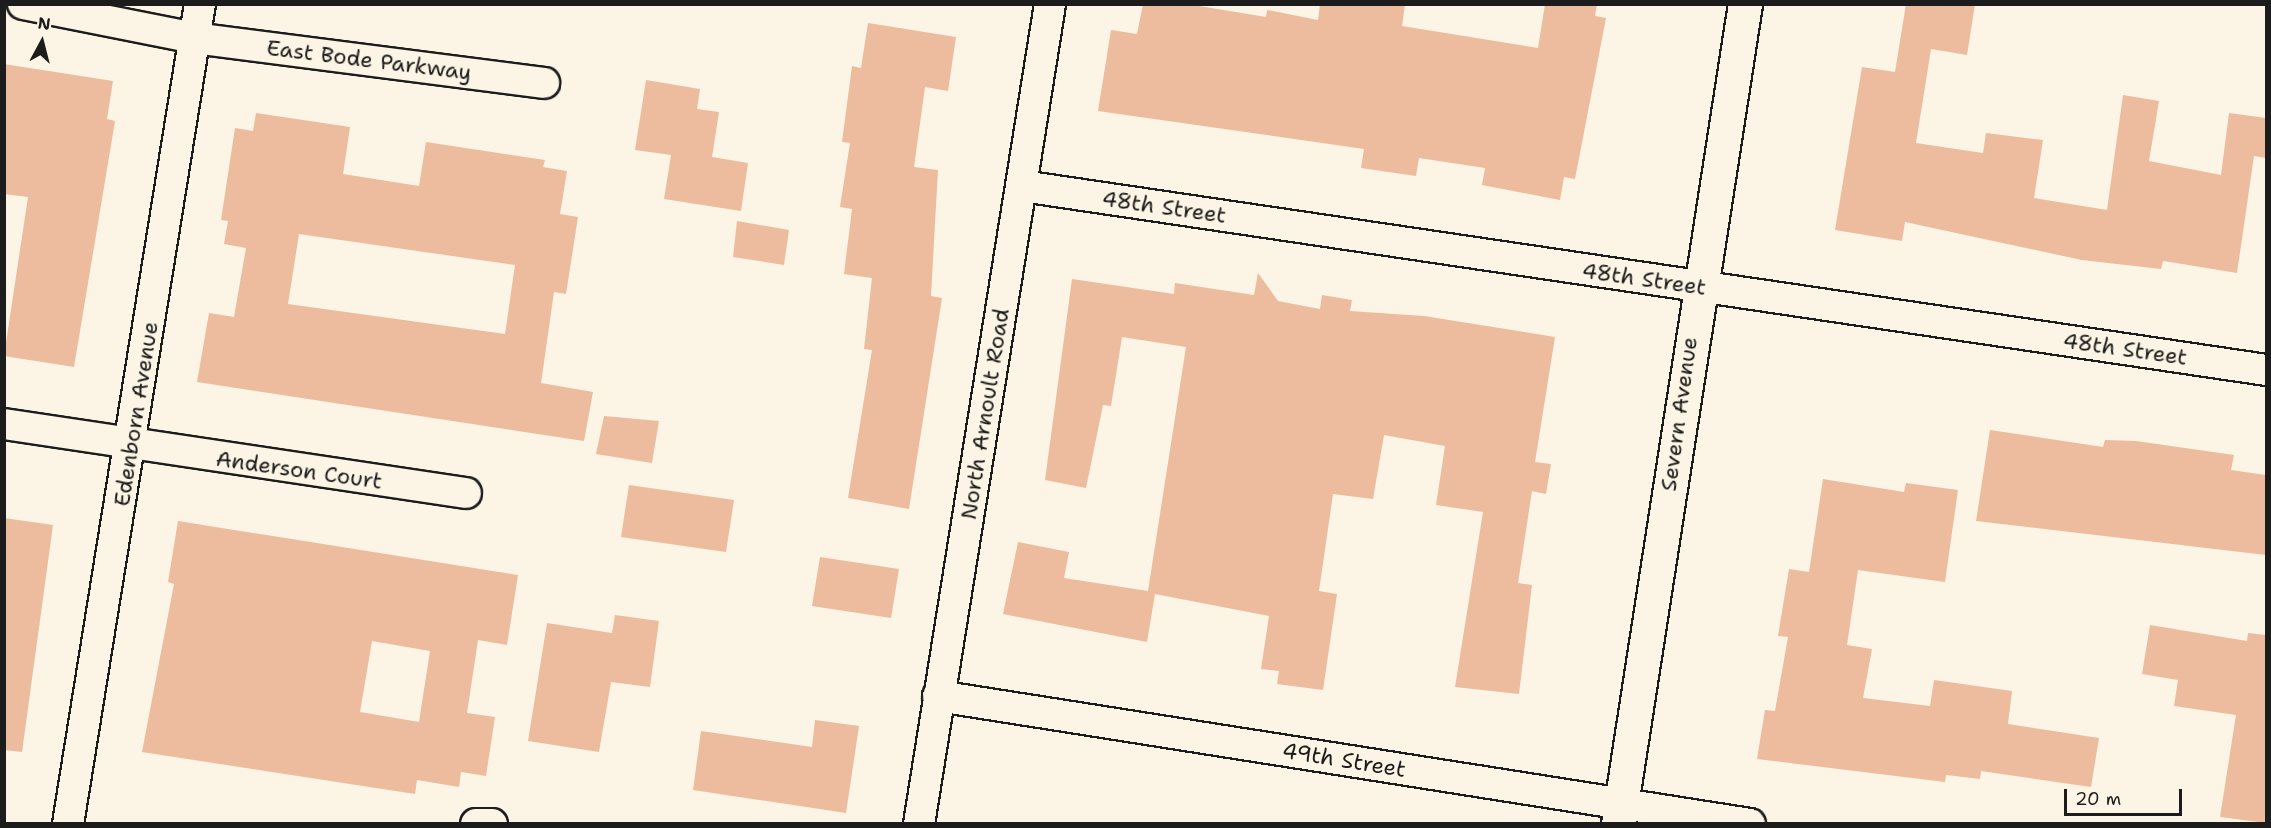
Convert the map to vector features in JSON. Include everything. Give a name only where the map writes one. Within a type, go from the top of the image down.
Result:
[{"type":"street","name":"East Bode Parkway","points":[[23,4],[194,38],[544,83]]},
{"type":"street","name":"Edenborn Avenue","points":[[68,824],[131,447],[200,4]]},
{"type":"street","name":"North Arnoult Road","points":[[919,824],[1050,4]]},
{"type":"street","name":"Severn Avenue","points":[[1620,813],[1698,287],[1745,4]]},
{"type":"street","name":"48th Street","points":[[1022,186],[2266,370]]},
{"type":"street","name":"Anderson Court","points":[[4,424],[131,447],[466,493]]},
{"type":"street","name":"49th Street","points":[[938,696],[1620,813],[1750,824]]},
{"type":"street","points":[[476,824],[492,824]]},
{"type":"building","points":[[1143,4],[1187,4],[1266,17],[1267,10],[1318,20],[1320,4],[1405,4],[1402,26],[1538,48],[1545,4],[1597,4],[1595,16],[1606,18],[1575,179],[1564,177],[1560,200],[1482,185],[1485,168],[1419,158],[1416,176],[1361,168],[1364,149],[1098,111],[1111,30],[1137,34]]},
{"type":"building","points":[[1906,4],[1975,4],[1967,55],[1931,49],[1916,143],[1983,153],[1986,133],[2043,140],[2034,198],[2107,210],[2123,95],[2159,101],[2149,161],[2221,175],[2229,113],[2266,118],[2266,158],[2254,156],[2237,273],[2163,261],[2161,269],[2082,260],[1905,222],[1902,241],[1835,230],[1862,67],[1895,72]]},
{"type":"building","points":[[868,23],[956,37],[948,91],[925,87],[914,167],[938,170],[931,296],[942,298],[909,509],[848,498],[872,350],[864,349],[872,278],[844,274],[852,209],[840,207],[850,143],[842,142],[852,66],[861,68]]},
{"type":"building","points":[[4,64],[113,81],[107,119],[115,121],[74,367],[4,356],[28,197],[4,194]]},
{"type":"building","points":[[646,80],[700,89],[697,109],[719,112],[712,157],[748,163],[741,211],[664,199],[671,155],[635,150]]},
{"type":"building","points":[[256,113],[350,127],[343,174],[419,186],[426,142],[545,160],[543,167],[567,171],[560,214],[578,217],[566,294],[554,292],[541,383],[593,392],[584,441],[197,382],[209,313],[234,317],[246,248],[224,244],[228,221],[221,220],[235,128],[253,131]],"holes":[[[299,234],[515,265],[505,334],[288,304]]]},
{"type":"building","points":[[737,221],[789,230],[784,265],[733,257]]},
{"type":"building","points":[[1258,273],[1278,301],[1320,309],[1322,295],[1352,300],[1350,311],[1424,316],[1555,337],[1535,462],[1551,464],[1546,494],[1532,491],[1518,583],[1532,585],[1519,694],[1455,687],[1483,512],[1436,505],[1445,446],[1384,435],[1373,499],[1333,494],[1319,591],[1337,594],[1323,690],[1277,684],[1279,671],[1261,669],[1269,616],[1155,594],[1147,642],[1003,614],[1018,542],[1069,552],[1064,578],[1148,591],[1186,347],[1122,337],[1111,406],[1103,405],[1086,488],[1045,480],[1072,279],[1174,294],[1175,283],[1254,295]]},
{"type":"building","points":[[604,416],[659,421],[652,463],[596,454]]},
{"type":"building","points":[[1990,430],[2103,447],[2105,440],[2136,441],[2234,455],[2231,470],[2266,475],[2266,555],[1976,521]]},
{"type":"building","points":[[1823,479],[1904,492],[1906,483],[1958,490],[1945,582],[1858,570],[1847,645],[1872,649],[1863,698],[1930,706],[1934,680],[2012,691],[2008,724],[2099,738],[2091,787],[1981,771],[1980,779],[1946,775],[1945,782],[1757,759],[1765,710],[1775,711],[1788,637],[1778,636],[1789,569],[1809,572]]},
{"type":"building","points":[[629,485],[734,500],[726,552],[621,537]]},
{"type":"building","points":[[4,518],[53,525],[22,752],[4,750]]},
{"type":"building","points":[[178,521],[518,575],[507,645],[478,640],[467,713],[495,717],[486,776],[461,772],[459,787],[417,780],[415,794],[142,752],[174,584],[168,582]],"holes":[[[372,641],[430,651],[419,722],[360,712]]]},
{"type":"building","points":[[820,557],[899,569],[891,618],[812,606]]},
{"type":"building","points":[[615,615],[659,621],[650,687],[611,682],[599,752],[528,741],[547,623],[612,633]]},
{"type":"building","points":[[2150,625],[2247,641],[2248,633],[2266,635],[2266,823],[2220,817],[2236,715],[2174,706],[2178,680],[2142,674]]},
{"type":"building","points":[[815,720],[859,726],[846,813],[693,790],[701,731],[812,747]]}]
